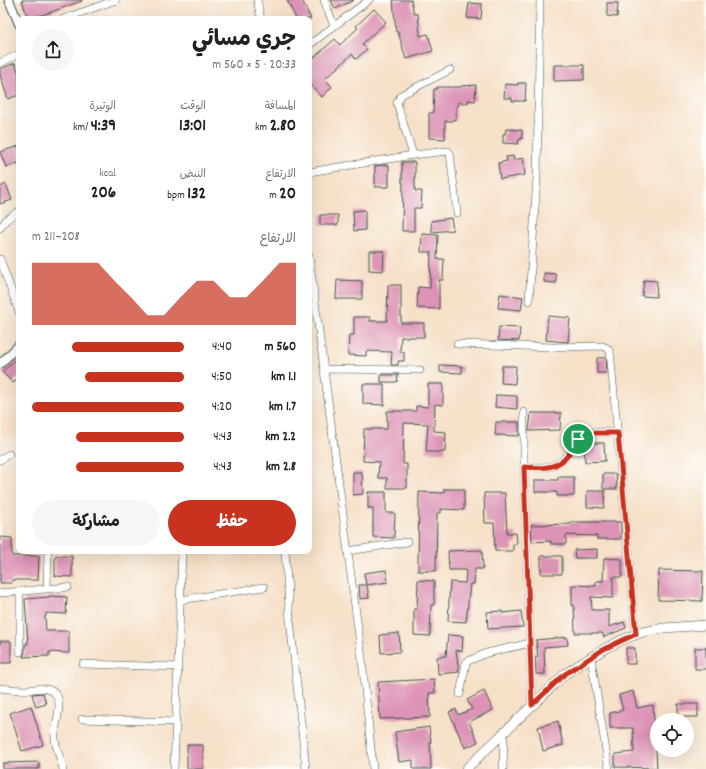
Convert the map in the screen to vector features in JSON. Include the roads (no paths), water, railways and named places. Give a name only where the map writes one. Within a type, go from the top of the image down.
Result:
[{"type":"main road","points":[[466,769],[565,674],[604,649],[636,634],[664,628],[706,625]]},
{"type":"street","points":[[9,0],[16,17]]},
{"type":"street","points":[[71,16],[116,0]]},
{"type":"street","points":[[257,0],[260,16]]},
{"type":"street","points":[[324,0],[334,26]]},
{"type":"street","points":[[529,301],[537,177],[540,0]]},
{"type":"street","points":[[312,43],[367,1]]},
{"type":"street","points":[[0,63],[16,55]]},
{"type":"street","points":[[413,155],[397,103],[398,99],[450,70]]},
{"type":"street","points":[[312,172],[413,155],[448,151],[450,153],[457,213]]},
{"type":"street","points":[[0,228],[6,220],[16,213]]},
{"type":"street","points":[[0,259],[16,304]]},
{"type":"street","points":[[312,279],[362,659],[373,769]]},
{"type":"street","points":[[457,344],[553,347],[602,346],[610,351],[636,634]]},
{"type":"street","points":[[0,364],[16,348]]},
{"type":"street","points":[[324,369],[420,370]]},
{"type":"street","points":[[524,412],[524,467],[532,705]]},
{"type":"street","points":[[524,467],[551,466],[561,463],[568,456],[578,439],[583,435],[618,433]]},
{"type":"street","points":[[0,460],[9,454]]},
{"type":"street","points":[[348,551],[407,542]]},
{"type":"street","points":[[48,554],[48,589]]},
{"type":"street","points":[[174,769],[182,554]]},
{"type":"street","points":[[285,554],[290,620],[306,769]]},
{"type":"street","points":[[0,594],[68,587]]},
{"type":"street","points":[[180,600],[264,587]]},
{"type":"street","points":[[20,592],[20,652]]},
{"type":"street","points":[[460,694],[466,663],[468,661],[487,653],[530,643]]},
{"type":"street","points":[[591,658],[609,769]]},
{"type":"street","points":[[84,664],[178,666]]},
{"type":"street","points":[[0,688],[24,690],[44,688],[51,690],[56,694],[59,700],[59,706],[54,732],[63,769]]},
{"type":"street","points":[[82,720],[176,722]]},
{"type":"street","points":[[503,769],[504,733]]}]
